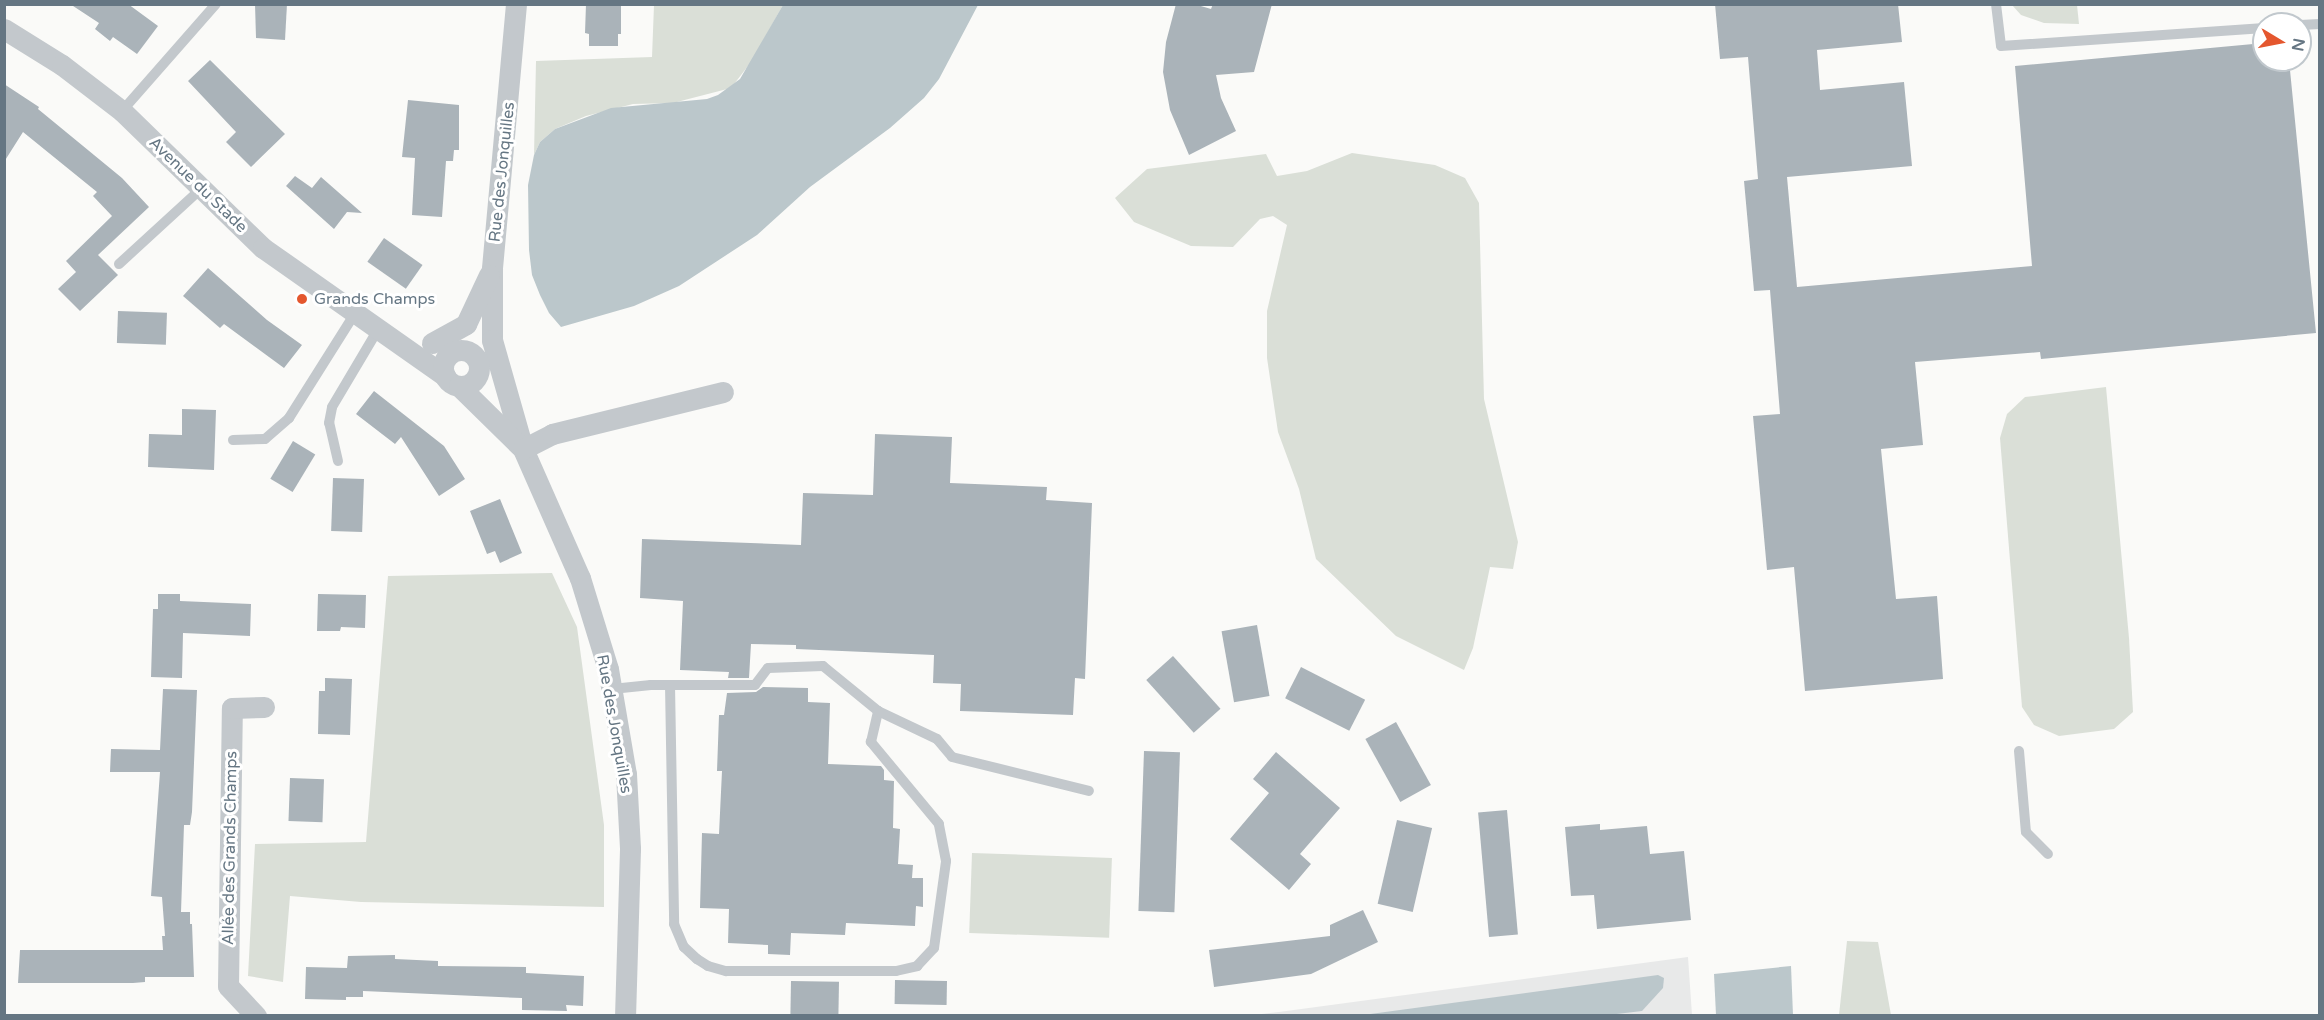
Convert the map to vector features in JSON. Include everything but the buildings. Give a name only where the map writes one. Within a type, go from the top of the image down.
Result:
[{"type":"street","name":"Rue des Jonquilles","points":[[516,4],[492,269],[492,340],[523,449],[580,578],[612,689],[626,774],[630,849],[625,1016]]},
{"type":"street","name":"Avenue du Stade","points":[[4,29],[62,65],[122,111],[263,248],[452,381]]},
{"type":"street","points":[[454,352],[473,355],[479,367],[475,380],[452,381],[445,361],[454,352],[492,269]]},
{"type":"street","points":[[432,343],[466,324]]},
{"type":"street","name":"Avenue du Stade","points":[[386,333],[432,343],[454,352]]},
{"type":"street","name":"Rue des Jonquilles","points":[[492,340],[479,367],[507,396]]},
{"type":"street","name":"Rue des Jonquilles","points":[[452,381],[523,449]]},
{"type":"street","points":[[523,449],[552,435],[723,392]]},
{"type":"street","name":"Allée des Grands Champs","points":[[250,1014],[228,986],[232,708],[264,707]]},
{"type":"lane","points":[[122,111],[216,4]]},
{"type":"lane","points":[[1996,4],[2001,46],[2252,29]]},
{"type":"lane","points":[[119,264],[202,188]]},
{"type":"lane","points":[[232,440],[265,439],[289,418],[355,313]]},
{"type":"lane","points":[[338,461],[329,423],[332,407],[386,333]]},
{"type":"lane","points":[[612,689],[670,685],[755,685],[768,668],[823,666],[878,711],[936,740],[952,757],[1089,791]]},
{"type":"lane","points":[[670,685],[674,924],[684,947],[697,959],[708,966],[726,971],[896,971],[917,966],[934,948],[946,861],[939,824],[871,742],[878,711]]},
{"type":"lane","points":[[2019,751],[2026,832],[2048,854]]},
{"type":"shaded area","points":[[654,5],[783,5],[751,62],[731,88],[673,103],[633,104],[586,116],[555,129],[540,142],[534,155],[536,61],[652,57]]},
{"type":"shaded area","points":[[783,5],[978,5],[939,79],[924,98],[890,128],[810,187],[757,235],[679,286],[634,306],[561,327],[549,313],[540,295],[532,275],[529,250],[528,185],[534,155],[540,142],[555,129],[611,108],[707,99],[718,95],[740,79]]},
{"type":"shaded area","points":[[2012,5],[2077,5],[2079,24],[2044,23],[2021,15]]},
{"type":"shaded area","points":[[1352,153],[1435,165],[1465,178],[1479,203],[1484,399],[1518,542],[1513,569],[1490,567],[1473,648],[1464,670],[1396,636],[1316,559],[1299,489],[1278,432],[1267,358],[1267,311],[1287,225],[1273,216],[1260,219],[1233,247],[1191,246],[1134,222],[1115,198],[1147,169],[1266,154],[1277,176],[1307,171]]},
{"type":"shaded area","points":[[2106,387],[2129,638],[2133,712],[2114,729],[2059,736],[2034,725],[2022,707],[2000,438],[2007,414],[2025,397]]},
{"type":"shaded area","points":[[552,573],[577,627],[604,825],[604,907],[361,902],[290,896],[283,982],[248,976],[255,844],[366,842],[388,576]]},
{"type":"shaded area","points":[[972,853],[1112,858],[1109,938],[969,933]]},
{"type":"shaded area","points":[[1847,941],[1878,942],[1891,1015],[1839,1015]]},
{"type":"shaded area","points":[[1688,957],[1692,1015],[1245,1016],[1279,1012]]},
{"type":"shaded area","points":[[1791,966],[1793,1015],[1716,1015],[1714,974]]},
{"type":"shaded area","points":[[1658,975],[1664,978],[1663,988],[1642,1011],[1600,1016],[1363,1015]]},
{"type":"place","name":"Grands Champs","points":[[302,299]]}]
